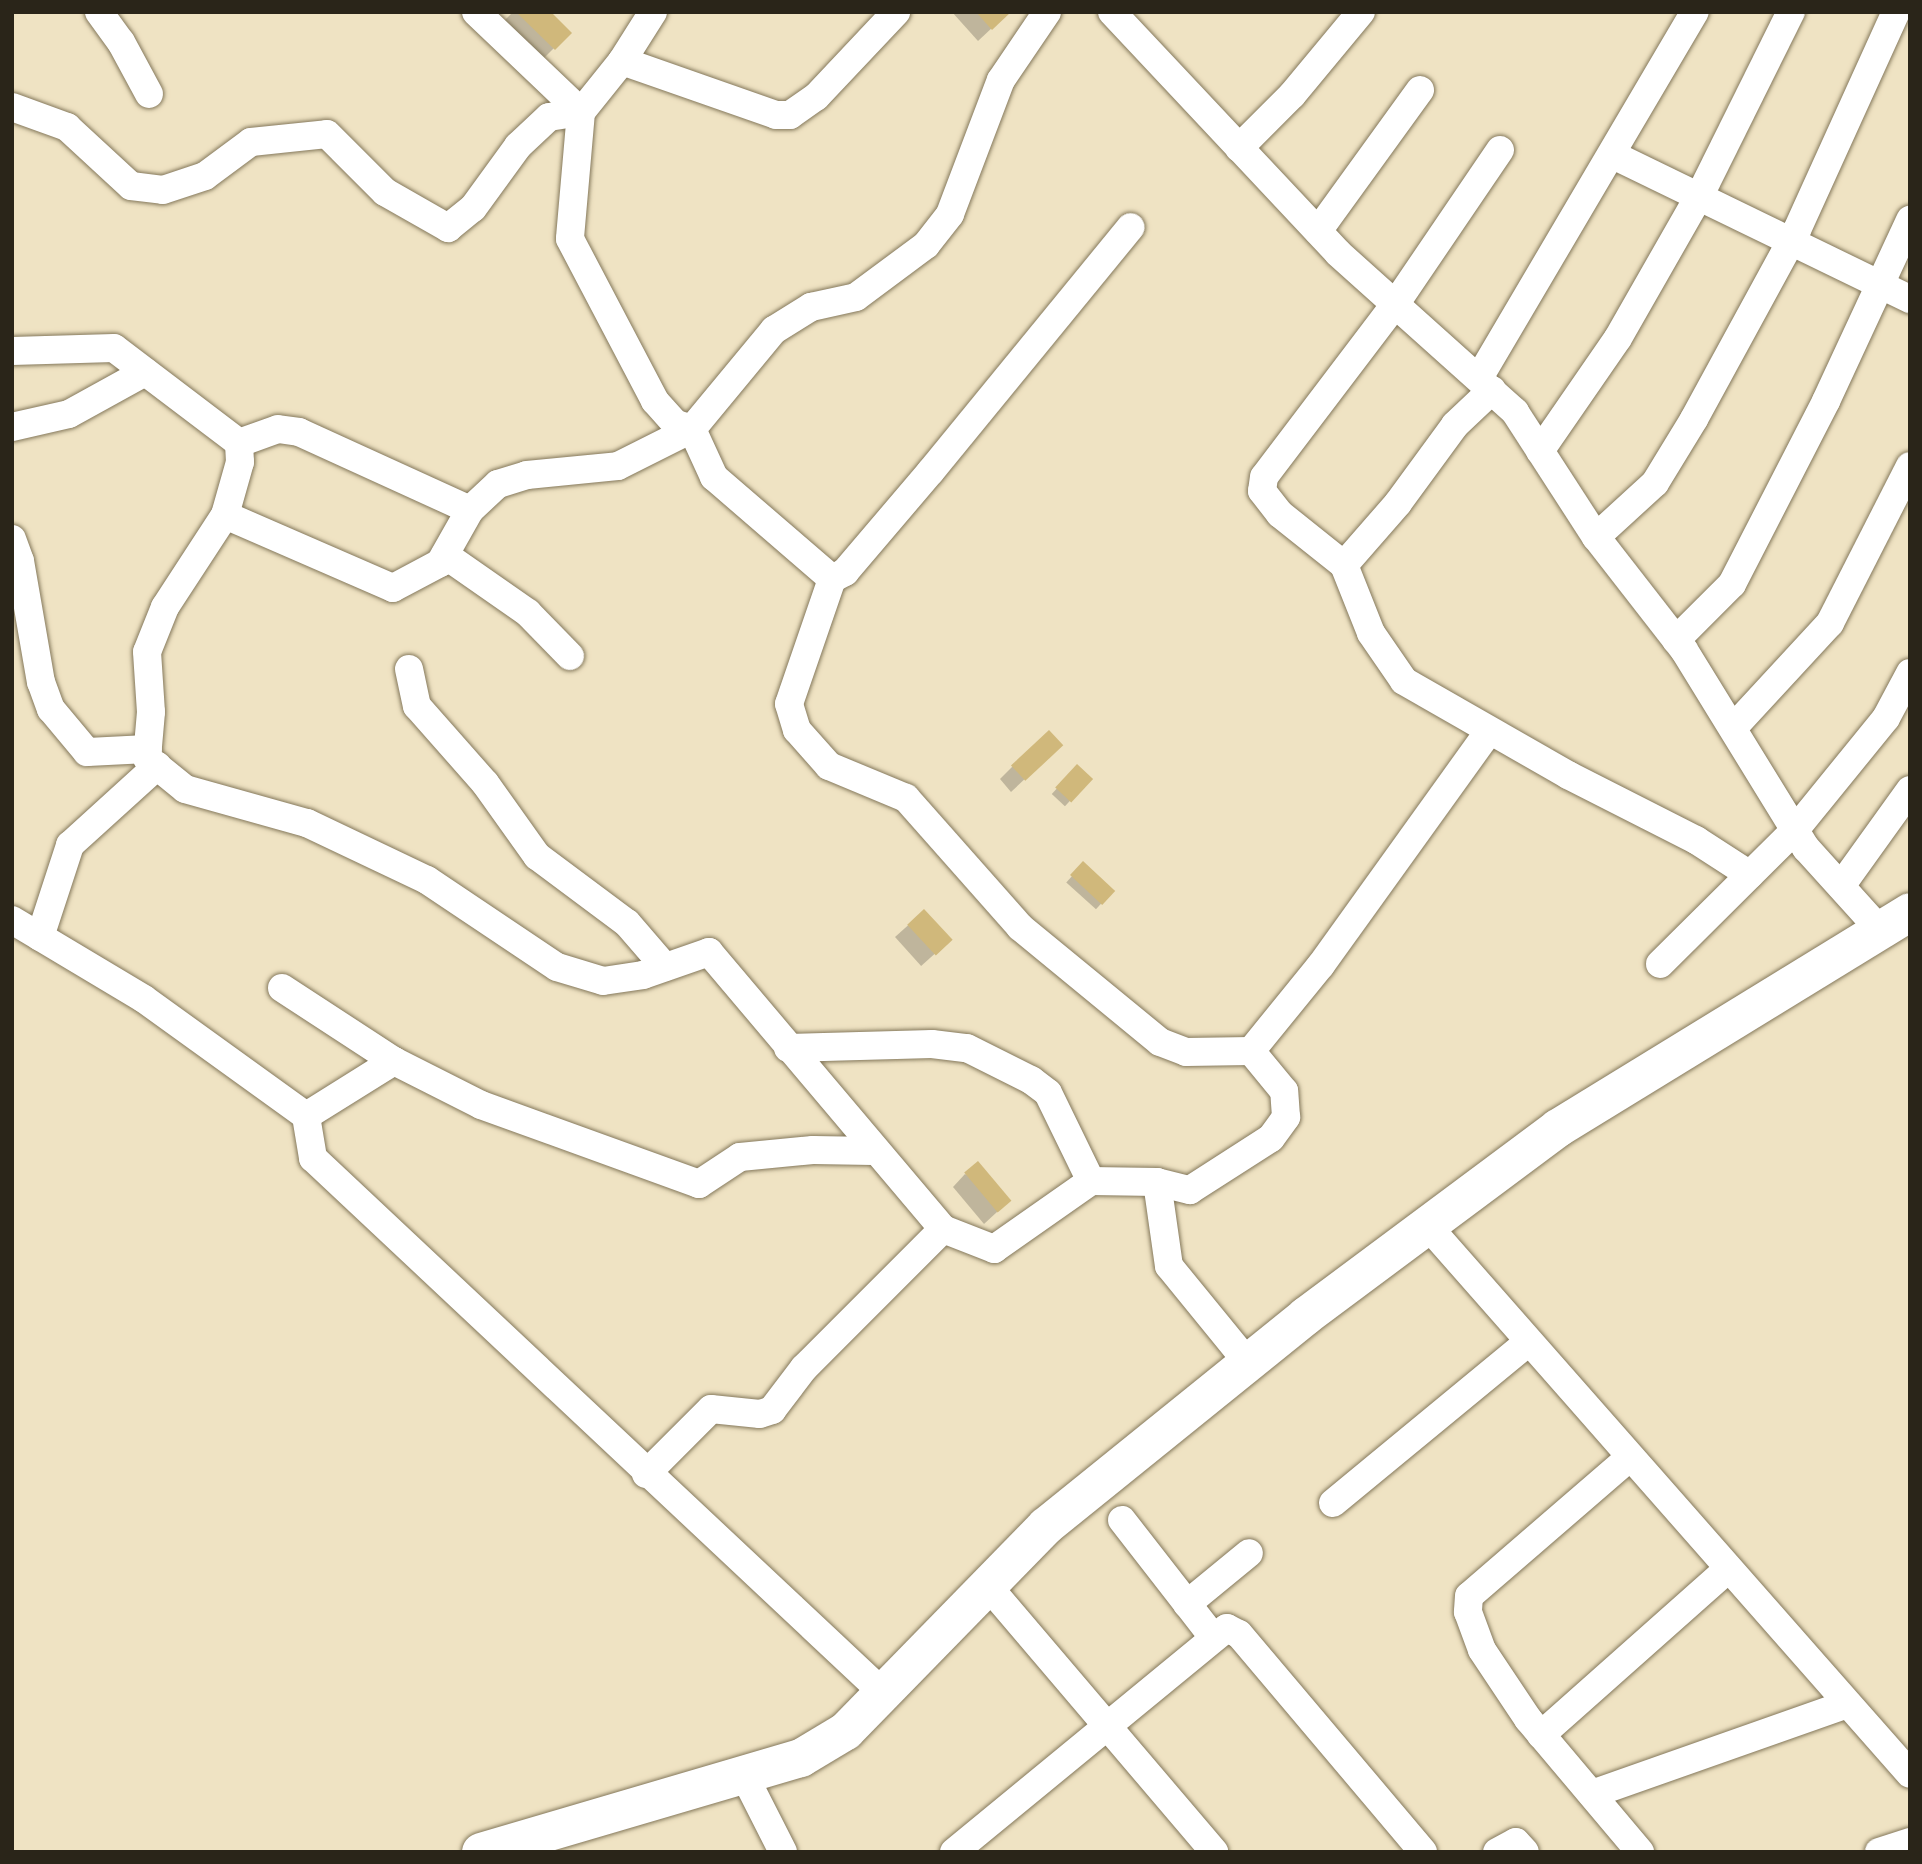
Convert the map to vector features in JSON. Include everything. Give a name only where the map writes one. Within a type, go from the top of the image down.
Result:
[{"type":"street","points":[[99,12],[121,41],[149,94]]},
{"type":"street","points":[[475,12],[581,112]]},
{"type":"street","points":[[653,12],[622,61],[581,112],[570,239],[655,401],[676,424],[692,429],[715,477],[832,579]]},
{"type":"street","points":[[622,61],[776,116],[790,115],[817,97],[896,12]]},
{"type":"street","points":[[225,515],[393,588],[440,563],[470,510],[498,484],[527,475],[618,466],[692,429],[774,330],[811,307],[856,297],[926,245],[950,214],[1001,80],[1047,12]]},
{"type":"street","points":[[1239,148],[1292,95],[1361,12]]},
{"type":"street","points":[[1344,565],[1398,503],[1485,384],[1695,12]]},
{"type":"street","points":[[1540,451],[1618,338],[1699,195],[1791,12]]},
{"type":"street","points":[[1596,537],[1655,483],[1792,239],[1896,12]]},
{"type":"street","points":[[481,1852],[801,1758],[846,1731],[1046,1526],[1427,1225],[1558,1128],[1895,921],[1841,886],[1795,830],[1676,640],[1596,537],[1515,412],[1318,231],[1117,14]]},
{"type":"street","points":[[1318,231],[1420,90]]},
{"type":"street","points":[[12,107],[67,127],[131,186],[163,190],[205,176],[251,142],[327,134],[385,192],[448,228],[473,208],[518,146],[549,117],[581,112]]},
{"type":"street","points":[[1500,150],[1396,303],[1264,477],[1262,491],[1270,503],[1344,565],[1371,634],[1404,681],[1489,731],[1696,840],[1749,875]]},
{"type":"street","points":[[1613,155],[1792,239],[1910,299]]},
{"type":"street","points":[[1676,640],[1732,584],[1826,401],[1910,220]]},
{"type":"street","points":[[1131,227],[914,491],[845,572],[832,579],[789,704],[793,723],[829,766],[906,798],[1020,927],[1160,1042],[1186,1052],[1251,1051],[1321,965],[1489,731]]},
{"type":"street","points":[[12,351],[114,348],[239,443],[240,462],[225,515],[165,607],[147,652],[152,757],[70,845],[40,937]]},
{"type":"street","points":[[12,427],[69,414],[145,372]]},
{"type":"street","points":[[239,443],[278,429],[299,432],[470,510]]},
{"type":"street","points":[[1733,729],[1830,623],[1910,466]]},
{"type":"street","points":[[12,539],[20,561],[41,682],[51,709],[87,752],[98,755],[152,757],[185,789],[307,823],[428,880],[557,967],[603,981],[665,967],[709,952],[873,1151],[943,1229],[994,1250],[1091,1181],[1157,1182],[1190,1190],[1271,1138],[1286,1117],[1284,1091],[1251,1051]]},
{"type":"street","points":[[444,555],[518,606],[570,656]]},
{"type":"street","points":[[409,669],[417,706],[485,783],[537,856],[627,923],[665,967]]},
{"type":"street","points":[[1660,964],[1795,830],[1886,718],[1910,673]]},
{"type":"street","points":[[1841,886],[1910,790]]},
{"type":"street","points":[[12,920],[144,999],[306,1116],[313,1158],[646,1474],[882,1692]]},
{"type":"street","points":[[282,988],[394,1061],[481,1105],[699,1184],[740,1157],[813,1150],[873,1151]]},
{"type":"street","points":[[788,1048],[932,1044],[967,1048],[1031,1080],[1048,1093],[1091,1181]]},
{"type":"street","points":[[306,1116],[394,1061]]},
{"type":"street","points":[[1157,1182],[1170,1266],[1249,1364]]},
{"type":"street","points":[[1427,1225],[1527,1343],[1910,1774]]},
{"type":"street","points":[[646,1474],[699,1415],[711,1409],[760,1414],[772,1410],[804,1368],[943,1229]]},
{"type":"street","points":[[1333,1503],[1527,1343]]},
{"type":"street","points":[[1629,1458],[1469,1597],[1468,1612],[1482,1650],[1541,1735],[1640,1852]]},
{"type":"street","points":[[1122,1520],[1213,1637]]},
{"type":"street","points":[[1187,1604],[1249,1553]]},
{"type":"street","points":[[1541,1735],[1728,1569]]},
{"type":"street","points":[[988,1586],[1214,1852]]},
{"type":"street","points":[[954,1852],[1227,1628],[1239,1634],[1423,1852]]},
{"type":"street","points":[[1592,1794],[1847,1704]]},
{"type":"street","points":[[744,1775],[783,1852]]},
{"type":"street","points":[[1497,1852],[1516,1842],[1525,1852]]},
{"type":"street","points":[[1879,1852],[1910,1842]]},
{"type":"building","points":[[516,12],[551,12],[572,33],[555,50]]},
{"type":"building","points":[[976,12],[1011,12],[992,30]]},
{"type":"building","points":[[1049,730],[1063,745],[1025,781],[1011,765]]},
{"type":"building","points":[[1077,764],[1093,779],[1071,802],[1055,787]]},
{"type":"building","points":[[1083,861],[1115,891],[1102,905],[1070,875]]},
{"type":"building","points":[[924,909],[953,940],[936,955],[907,925]]},
{"type":"building","points":[[978,1161],[1011,1201],[998,1212],[964,1173]]}]
